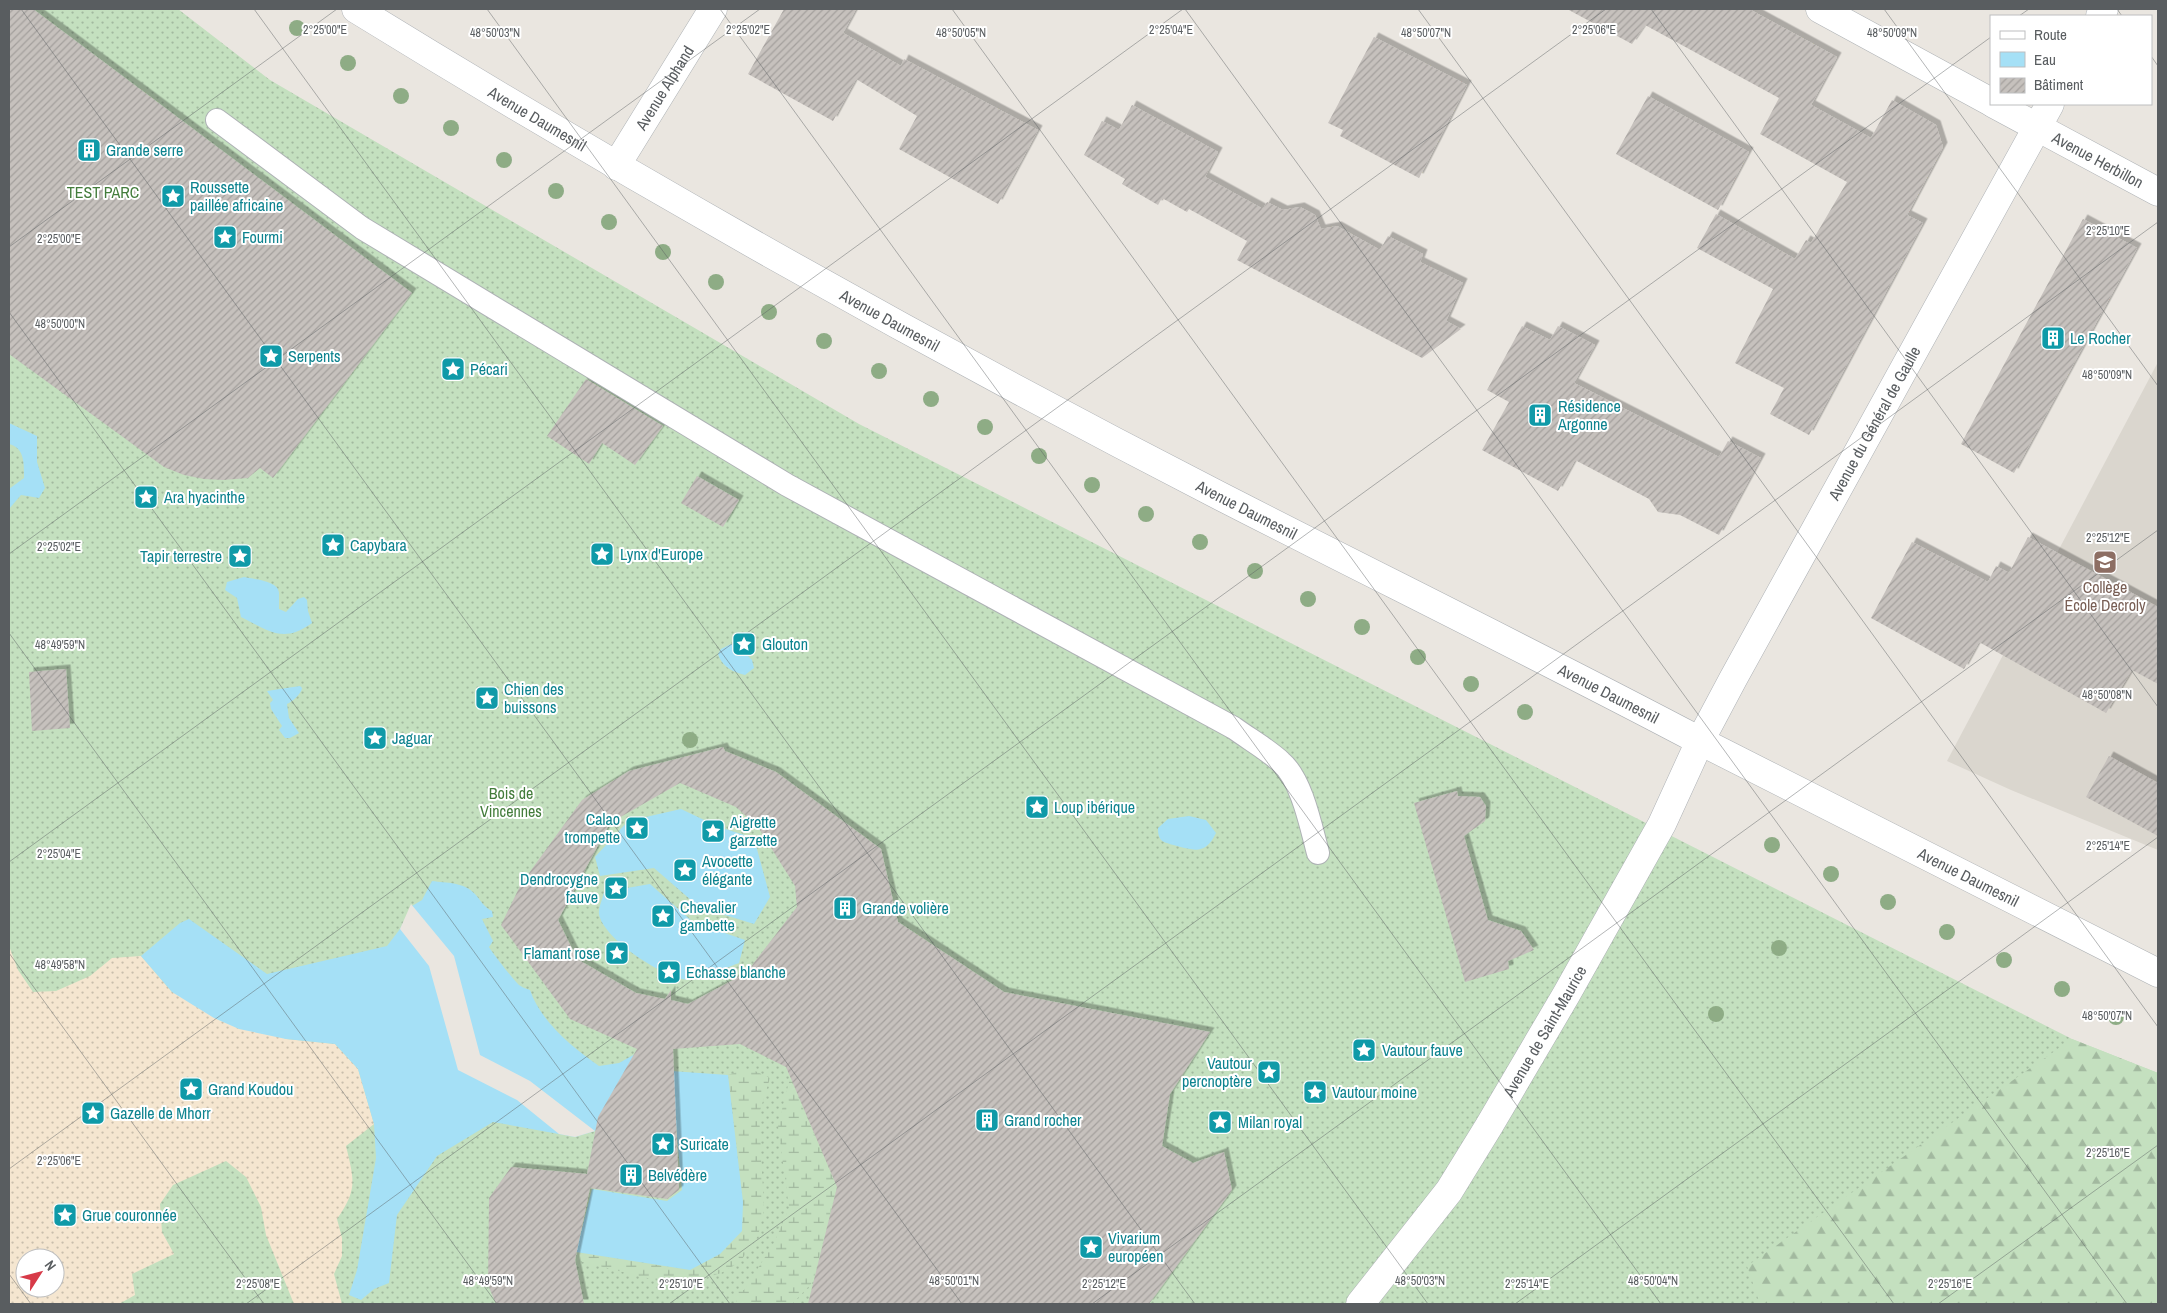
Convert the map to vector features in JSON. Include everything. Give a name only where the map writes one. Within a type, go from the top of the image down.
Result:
[{"type":"main road","name":"Avenue Daumesnil","points":[[356,9],[616,166],[908,330],[1227,500],[1603,689],[1700,741],[2158,973]]},
{"type":"main road","name":"Avenue Alphand","points":[[616,166],[713,9]]},
{"type":"main road","points":[[1820,9],[1990,101]]},
{"type":"main road","name":"Avenue Herbillon","points":[[1998,105],[2043,115],[2158,192]]},
{"type":"main road","name":"Avenue du Général de Gaulle","points":[[1700,741],[2043,115]]},
{"type":"main road","name":"Avenue de Saint-Maurice","points":[[1360,1304],[1449,1191],[1489,1126],[1571,987],[1655,836],[1700,741]]},
{"type":"lane","points":[[217,120],[362,228],[787,485],[1234,728],[1282,762],[1302,796],[1318,853]]},
{"type":"shaded area","name":"Collège École Decroly","points":[[2158,362],[2158,850],[2011,790],[1947,761]]},
{"type":"green space","name":"Bois de Vincennes","points":[[9,9],[178,9],[270,80],[859,424],[2072,1039],[2158,1073],[2158,1304],[9,1304]]},
{"type":"green space","points":[[2072,1039],[2158,1073],[2158,1304],[1760,1304],[1747,1266]]},
{"type":"green space","points":[[753,1070],[770,1078],[759,1114],[764,1210],[758,1236],[740,1262],[721,1273],[705,1278],[659,1281],[575,1260],[576,1252],[690,1270],[743,1202],[728,1075],[739,1071]]},
{"type":"green space","points":[[790,1078],[837,1187],[813,1282],[792,1304],[736,1304],[736,1291],[744,1290],[774,1243],[789,1208],[778,1125]]},
{"type":"sand","points":[[9,946],[18,970],[33,992],[56,991],[90,976],[112,958],[141,956],[172,992],[286,1039],[335,1044],[358,1069],[374,1124],[346,1146],[351,1168],[352,1184],[348,1200],[337,1219],[342,1238],[342,1256],[334,1274],[342,1304],[294,1304],[266,1235],[261,1207],[246,1177],[226,1161],[173,1185],[160,1204],[162,1232],[174,1254],[132,1274],[135,1295],[119,1304],[9,1304]]},
{"type":"water","points":[[9,423],[37,436],[37,462],[45,488],[39,498],[21,495],[9,509],[9,489],[24,478],[24,473],[21,453],[9,444]]},
{"type":"water","points":[[244,577],[265,581],[275,586],[279,593],[279,609],[286,612],[298,599],[304,597],[307,600],[312,623],[293,633],[284,634],[268,631],[241,617],[237,598],[225,590],[227,582]]},
{"type":"water","points":[[731,644],[752,660],[754,668],[745,675],[728,668],[720,659],[718,654],[721,649]]},
{"type":"water","points":[[300,686],[302,688],[300,692],[287,704],[289,718],[299,733],[290,738],[285,738],[279,730],[282,726],[271,709],[270,703],[273,700],[267,691]]},
{"type":"water","points":[[681,809],[719,827],[754,838],[770,897],[754,924],[699,907],[654,868],[600,876],[595,857],[628,821]]},
{"type":"water","points":[[1189,816],[1206,820],[1216,833],[1204,848],[1195,850],[1169,844],[1159,837],[1158,828],[1168,819]]},
{"type":"water","points":[[432,881],[466,887],[492,911],[493,917],[482,919],[493,941],[489,947],[517,983],[530,990],[542,1013],[558,1033],[578,1051],[599,1066],[619,1063],[637,1053],[595,1131],[575,1137],[493,1122],[437,1156],[397,1215],[389,1283],[374,1289],[361,1300],[349,1295],[357,1270],[376,1158],[374,1124],[358,1069],[335,1044],[286,1039],[239,1029],[214,1018],[172,992],[141,956],[180,923],[189,919],[267,974],[387,946],[400,929],[412,906],[422,900]]},
{"type":"water","points":[[650,884],[693,922],[745,940],[739,963],[706,976],[689,980],[665,973],[623,946],[611,935],[599,914],[604,892]]},
{"type":"water","points":[[671,1071],[728,1075],[743,1202],[742,1231],[720,1254],[690,1270],[576,1252],[592,1189],[667,1201],[682,1190]]},
{"type":"pier","points":[[411,904],[454,956],[480,1055],[530,1081],[595,1131],[575,1137],[559,1134],[517,1100],[458,1070],[429,966],[400,929]]},
{"type":"building","name":"Grande serre","points":[[9,9],[33,9],[412,293],[273,478],[260,468],[248,478],[223,480],[184,475],[164,467],[9,354]]},
{"type":"building","points":[[784,9],[856,9],[843,33],[901,66],[904,59],[1038,130],[998,204],[899,149],[917,116],[856,79],[833,121],[748,74]]},
{"type":"building","points":[[1567,9],[1749,9],[1837,57],[1811,105],[1871,138],[1892,100],[1936,125],[1943,147],[1907,215],[1923,223],[1809,435],[1770,414],[1784,388],[1735,363],[1773,289],[1697,248],[1716,214],[1795,259],[1806,240],[1811,243],[1847,182],[1760,134],[1779,98],[1645,25],[1632,44]]},
{"type":"building","points":[[1374,37],[1467,85],[1419,178],[1340,136],[1343,130],[1328,123]]},
{"type":"building","points":[[1648,96],[1749,152],[1718,210],[1616,154]]},
{"type":"building","points":[[1132,105],[1218,152],[1205,177],[1263,209],[1267,202],[1283,210],[1300,207],[1315,215],[1321,229],[1337,226],[1380,250],[1388,236],[1423,254],[1420,262],[1463,283],[1446,321],[1461,329],[1422,358],[1237,260],[1247,241],[1189,209],[1187,212],[1162,198],[1158,205],[1122,184],[1125,179],[1084,155],[1102,121],[1119,130]]},
{"type":"building","name":"Le Rocher","points":[[2083,219],[2137,248],[2014,473],[1961,444]]},
{"type":"building","points":[[1522,326],[1550,340],[1558,326],[1595,345],[1574,383],[1719,457],[1728,441],[1761,458],[1719,535],[1680,515],[1658,512],[1649,499],[1575,460],[1558,491],[1482,450],[1509,402],[1487,390]]},
{"type":"building","points":[[586,379],[663,426],[635,465],[602,443],[589,464],[547,436]]},
{"type":"building","points":[[697,476],[739,500],[723,527],[681,503]]},
{"type":"building","points":[[2028,537],[2158,607],[2158,684],[2132,670],[2106,713],[1979,642],[1964,669],[1871,618],[1912,542],[1988,582],[1996,566],[2009,573]]},
{"type":"building","points":[[66,669],[70,728],[32,731],[29,672]]},
{"type":"building","name":"Grand rocher","points":[[723,747],[725,751],[776,772],[881,849],[898,922],[1004,992],[1210,1032],[1170,1094],[1162,1146],[1193,1163],[1224,1152],[1232,1190],[1149,1304],[808,1304],[837,1187],[786,1067],[740,1044],[673,1049],[679,1190],[667,1199],[590,1188],[575,1260],[584,1304],[496,1304],[488,1285],[489,1198],[511,1167],[587,1174],[598,1117],[637,1049],[570,1019],[501,925],[521,884],[582,800],[629,771]],"holes":[[[680,783],[736,807],[758,827],[795,886],[797,907],[746,973],[688,1004],[671,1000],[671,990],[665,999],[636,993],[577,959],[558,920],[610,823]]]},
{"type":"building","points":[[2109,756],[2158,783],[2158,836],[2086,797]]},
{"type":"building","points":[[1457,791],[1458,796],[1480,797],[1486,806],[1485,821],[1464,836],[1488,920],[1521,931],[1534,950],[1508,961],[1509,969],[1465,982],[1414,803]]},
{"type":"place","name":"Grande serre","points":[[89,150]]},
{"type":"place","name":"Roussette paillée africaine","points":[[173,196]]},
{"type":"place","name":"Fourmi","points":[[225,237]]},
{"type":"place","name":"Le Rocher","points":[[2053,338]]},
{"type":"place","name":"Serpents","points":[[271,356]]},
{"type":"place","name":"Pécari","points":[[453,369]]},
{"type":"place","name":"Résidence Argonne","points":[[1540,415]]},
{"type":"place","name":"Ara hyacinthe","points":[[146,497]]},
{"type":"place","name":"Capybara","points":[[333,545]]},
{"type":"place","name":"Lynx d'Europe","points":[[602,554]]},
{"type":"place","name":"Tapir terrestre","points":[[240,556]]},
{"type":"place","name":"Collège École Decroly","points":[[2105,562]]},
{"type":"place","name":"Glouton","points":[[744,644]]},
{"type":"place","name":"Chien des buissons","points":[[487,698]]},
{"type":"place","name":"Jaguar","points":[[375,738]]},
{"type":"place","name":"Loup ibérique","points":[[1037,807]]},
{"type":"place","name":"Calao trompette","points":[[637,828]]},
{"type":"place","name":"Aigrette garzette","points":[[713,831]]},
{"type":"place","name":"Avocette élégante","points":[[685,870]]},
{"type":"place","name":"Dendrocygne fauve","points":[[616,888]]},
{"type":"place","name":"Grande volière","points":[[845,908]]},
{"type":"place","name":"Chevalier gambette","points":[[663,916]]},
{"type":"place","name":"Flamant rose","points":[[617,953]]},
{"type":"place","name":"Echasse blanche","points":[[669,972]]},
{"type":"place","name":"Vautour fauve","points":[[1364,1050]]},
{"type":"place","name":"Vautour percnoptère","points":[[1269,1072]]},
{"type":"place","name":"Grand Koudou","points":[[191,1089]]},
{"type":"place","name":"Vautour moine","points":[[1315,1092]]},
{"type":"place","name":"Gazelle de Mhorr","points":[[93,1113]]},
{"type":"place","name":"Grand rocher","points":[[987,1120]]},
{"type":"place","name":"Milan royal","points":[[1220,1122]]},
{"type":"place","name":"Suricate","points":[[663,1144]]},
{"type":"place","name":"Belvédère","points":[[631,1175]]},
{"type":"place","name":"Grue couronnée","points":[[65,1215]]},
{"type":"place","name":"Vivarium européen","points":[[1091,1247]]},
{"type":"park label","name":"TEST PARC","points":[[103,192]]}]
